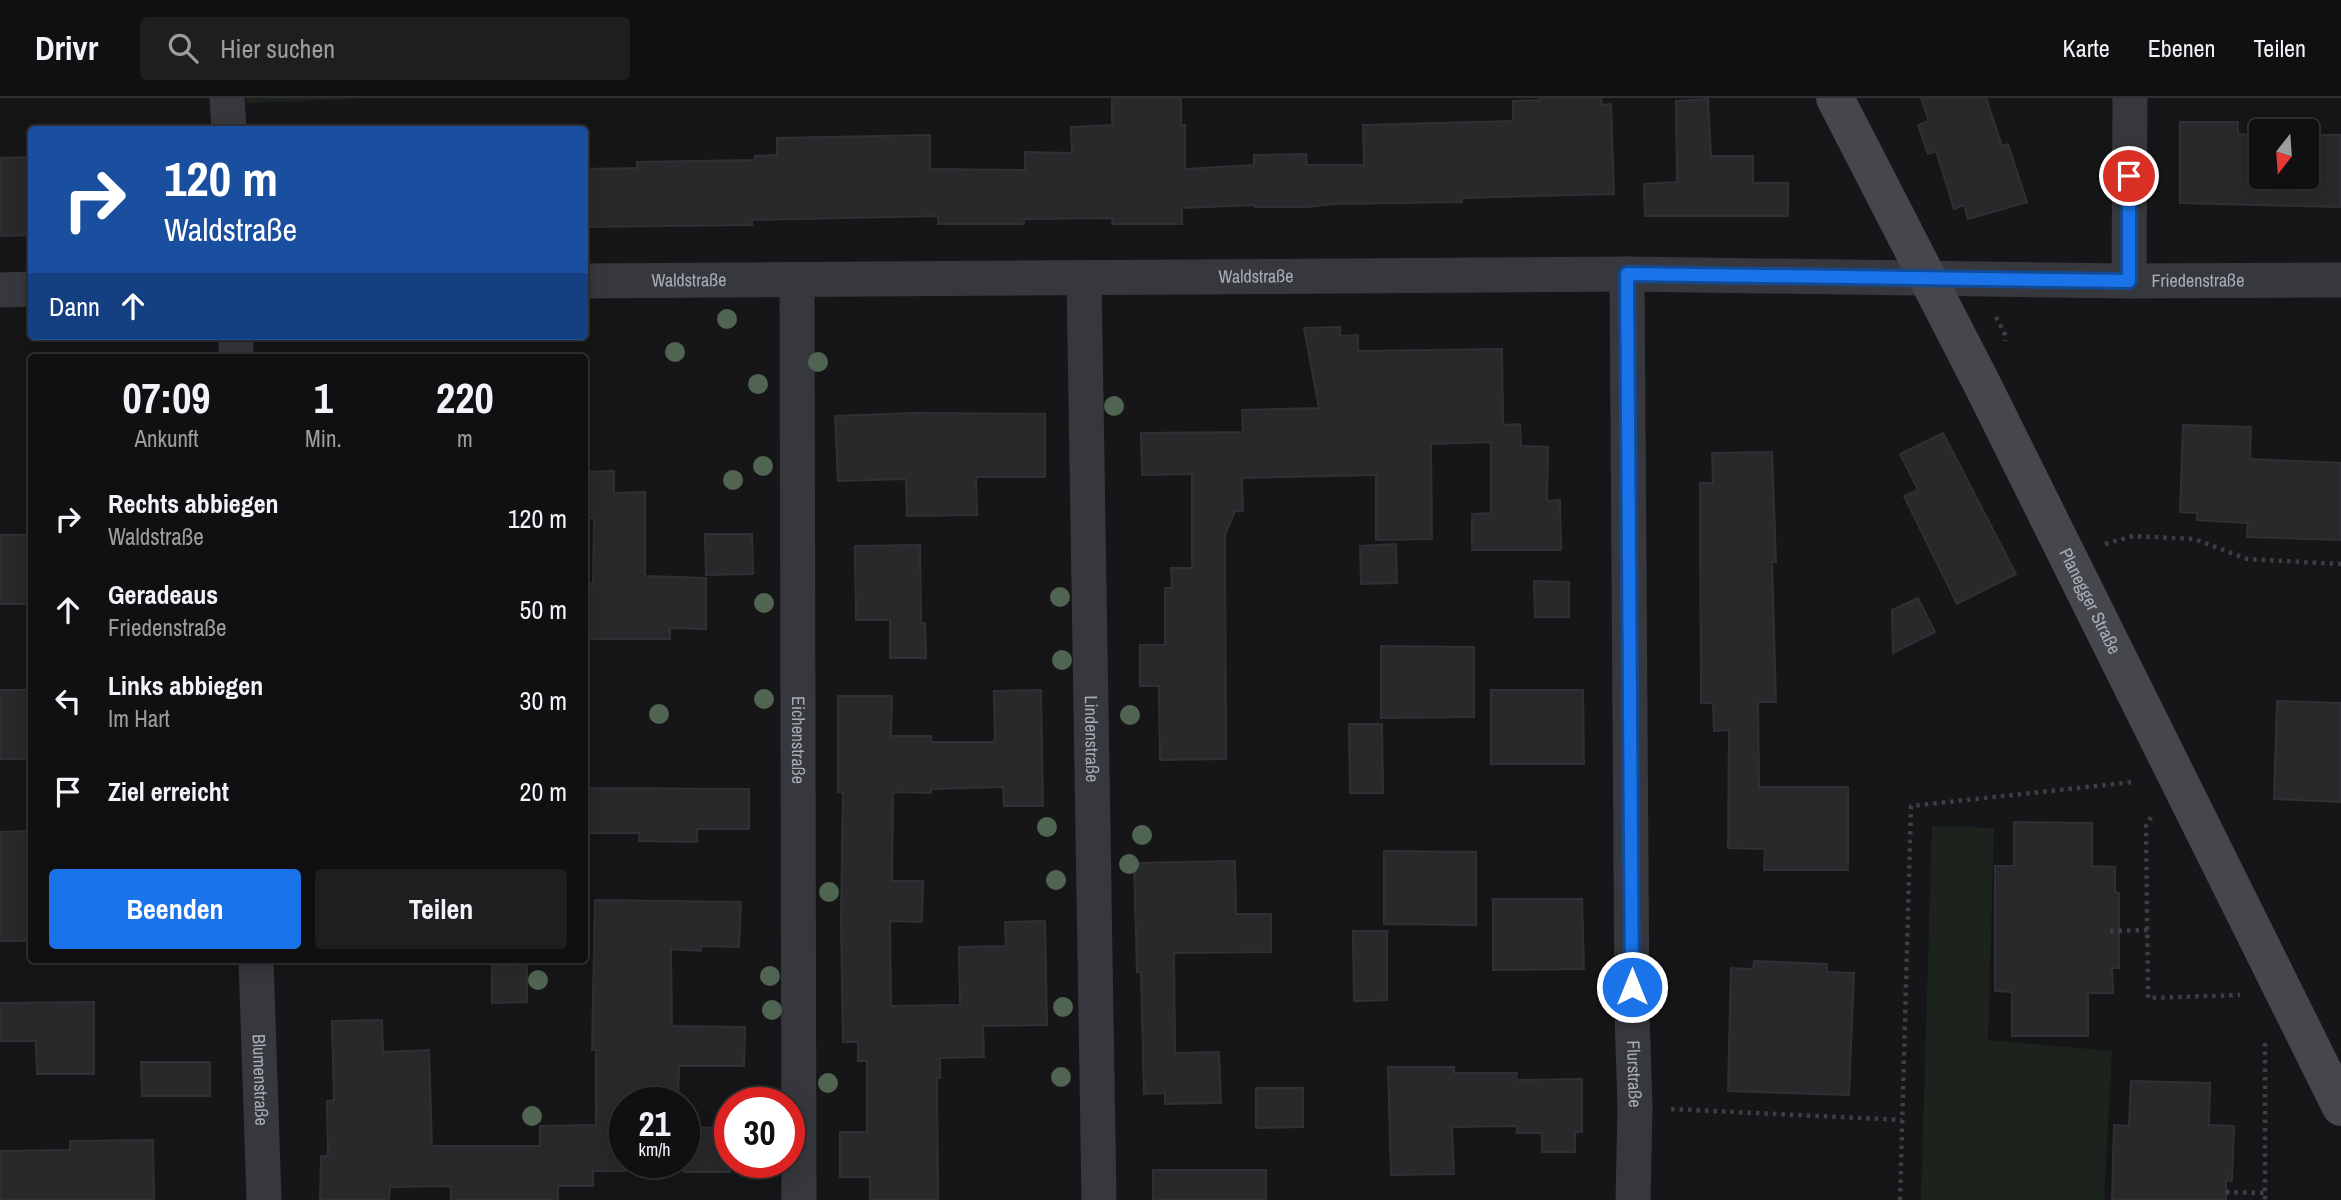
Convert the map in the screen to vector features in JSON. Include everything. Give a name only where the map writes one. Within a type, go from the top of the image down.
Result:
[{"type":"street","points":[[228,98],[229,126]]},
{"type":"street","name":"Planegger Straße","points":[[1835,98],[1928,277],[2341,1107]]},
{"type":"street","points":[[2129,281],[2130,98]]},
{"type":"street","name":"Waldstraße","points":[[588,281],[1627,274],[1928,277]]},
{"type":"street","name":"Flurstraße","points":[[1627,274],[1635,1108],[1633,1200]]},
{"type":"street","name":"Friedenstraße","points":[[1928,277],[2129,281],[2341,280]]},
{"type":"street","name":"Lindenstraße","points":[[1084,279],[1099,1200]]},
{"type":"street","name":"Eichenstraße","points":[[797,280],[799,1200]]},
{"type":"street","points":[[0,290],[28,289]]},
{"type":"street","name":"Blumenstraße","points":[[256,963],[264,1200]]},
{"type":"path","points":[[2067,555],[2133,536],[2194,539],[2247,559],[2341,564]]},
{"type":"path","points":[[1900,1200],[1910,806],[2133,782]]},
{"type":"path","points":[[2151,817],[2146,826],[2148,998],[2240,995]]},
{"type":"path","points":[[2110,931],[2149,930]]},
{"type":"path","points":[[2265,1043],[2265,1200]]},
{"type":"path","points":[[1635,1108],[1902,1120]]},
{"type":"path","points":[[2226,1192],[2266,1193]]},
{"type":"shaded area","points":[[247,98],[374,98],[247,103]]},
{"type":"shaded area","points":[[1932,826],[1994,828],[1988,1040],[2112,1051],[2104,1200],[1921,1200]]},
{"type":"building","points":[[1112,98],[1181,98],[1181,125],[1185,125],[1185,169],[1254,165],[1254,155],[1306,154],[1307,165],[1364,165],[1363,125],[1513,121],[1513,101],[1540,100],[1539,98],[1601,98],[1602,105],[1611,104],[1614,194],[1462,198],[1462,202],[1182,208],[1182,224],[1112,224],[1113,218],[1024,219],[1024,224],[938,224],[938,216],[752,220],[752,225],[588,227],[588,169],[637,168],[637,162],[755,160],[755,156],[777,155],[777,138],[930,135],[930,169],[1025,170],[1025,152],[1072,153],[1071,127],[1112,125]]},
{"type":"building","points":[[1921,98],[1986,98],[2002,146],[2008,144],[2027,202],[1968,219],[1964,205],[1954,209],[1936,151],[1928,154],[1918,125],[1929,121]]},
{"type":"building","points":[[1708,99],[1711,156],[1753,156],[1753,183],[1788,183],[1788,216],[1645,216],[1644,184],[1677,182],[1676,101]]},
{"type":"building","points":[[2180,122],[2238,122],[2238,134],[2249,134],[2249,189],[2319,189],[2319,135],[2341,135],[2341,207],[2180,203]]},
{"type":"building","points":[[28,157],[28,235],[0,236],[0,158]]},
{"type":"building","points":[[1340,327],[1340,336],[1358,335],[1358,351],[1502,349],[1503,425],[1520,424],[1521,446],[1548,447],[1547,501],[1560,500],[1561,550],[1472,550],[1472,514],[1491,513],[1491,442],[1431,444],[1432,539],[1376,540],[1376,475],[1242,478],[1243,511],[1235,511],[1225,535],[1226,759],[1160,760],[1159,686],[1140,686],[1140,645],[1165,645],[1165,588],[1172,588],[1171,568],[1192,568],[1192,474],[1142,475],[1141,433],[1243,432],[1242,410],[1319,408],[1304,328]]},
{"type":"building","points":[[914,413],[1045,414],[1045,477],[976,477],[977,515],[907,516],[906,479],[838,481],[835,416]]},
{"type":"building","points":[[2183,425],[2251,427],[2250,459],[2341,463],[2341,540],[2247,537],[2248,523],[2197,520],[2197,513],[2180,512]]},
{"type":"building","points":[[1943,433],[2016,574],[1957,604],[1904,496],[1918,490],[1900,454]]},
{"type":"building","points":[[1772,452],[1776,562],[1772,562],[1776,702],[1758,702],[1759,787],[1848,787],[1848,870],[1764,870],[1765,849],[1728,848],[1729,730],[1714,731],[1713,703],[1701,703],[1700,483],[1713,483],[1712,453]]},
{"type":"building","points":[[614,471],[614,493],[645,492],[645,576],[706,578],[706,629],[670,628],[670,639],[588,639],[588,583],[593,584],[594,518],[588,518],[588,472]]},
{"type":"building","points":[[705,534],[752,534],[753,574],[706,575]]},
{"type":"building","points":[[0,535],[28,535],[28,604],[0,604]]},
{"type":"building","points":[[1396,544],[1397,583],[1361,584],[1360,546]]},
{"type":"building","points":[[920,545],[921,623],[925,623],[926,658],[890,658],[890,620],[856,620],[855,546]]},
{"type":"building","points":[[1534,581],[1569,582],[1569,617],[1535,617]]},
{"type":"building","points":[[1918,598],[1935,632],[1893,653],[1892,610]]},
{"type":"building","points":[[1381,646],[1474,647],[1474,717],[1381,718]]},
{"type":"building","points":[[0,690],[28,690],[28,759],[0,759]]},
{"type":"building","points":[[1041,690],[1043,806],[1004,806],[1003,787],[931,789],[931,793],[893,792],[892,881],[923,881],[922,922],[890,921],[891,1006],[960,1005],[959,947],[1006,946],[1005,922],[1045,921],[1047,1025],[983,1026],[984,1057],[940,1058],[940,1078],[937,1078],[938,1200],[870,1200],[870,1177],[840,1177],[840,1132],[867,1132],[867,1061],[858,1061],[858,1042],[843,1042],[843,792],[838,792],[838,696],[892,696],[891,736],[931,736],[931,742],[995,742],[994,691]]},
{"type":"building","points":[[1491,690],[1583,690],[1584,764],[1491,764]]},
{"type":"building","points":[[2277,701],[2341,703],[2341,802],[2274,799]]},
{"type":"building","points":[[1349,724],[1382,724],[1383,793],[1350,793]]},
{"type":"building","points":[[588,788],[749,789],[749,829],[697,829],[697,842],[639,841],[640,833],[588,833]]},
{"type":"building","points":[[2014,822],[2092,823],[2092,866],[2115,867],[2115,892],[2119,893],[2119,968],[2112,968],[2113,993],[2088,993],[2088,1036],[2012,1036],[2012,992],[1995,991],[1995,866],[2014,866]]},
{"type":"building","points":[[28,831],[28,941],[0,941],[0,832]]},
{"type":"building","points":[[1384,851],[1476,852],[1476,925],[1384,924]]},
{"type":"building","points":[[1235,861],[1236,914],[1271,914],[1271,952],[1174,953],[1175,1053],[1219,1052],[1221,1103],[1165,1104],[1165,1093],[1144,1094],[1141,972],[1137,972],[1134,863]]},
{"type":"building","points":[[1493,899],[1582,899],[1584,969],[1493,970]]},
{"type":"building","points":[[595,900],[741,902],[739,947],[701,946],[701,951],[671,949],[672,1026],[745,1027],[744,1066],[679,1066],[678,1087],[609,1087],[609,1171],[593,1171],[593,1186],[558,1186],[558,1200],[451,1200],[451,1186],[390,1187],[389,1200],[320,1200],[321,1156],[328,1156],[327,1101],[334,1100],[332,1021],[382,1020],[383,1052],[429,1050],[432,1146],[540,1146],[540,1126],[596,1125],[596,1050],[592,1050]]},
{"type":"building","points":[[1353,931],[1387,931],[1387,1000],[1354,1001]]},
{"type":"building","points":[[1754,961],[1827,964],[1827,972],[1854,973],[1849,1095],[1728,1091],[1731,968],[1753,969]]},
{"type":"building","points":[[527,965],[527,1002],[492,1003],[492,966]]},
{"type":"building","points":[[94,1002],[94,1074],[37,1074],[36,1041],[0,1041],[0,1003]]},
{"type":"building","points":[[141,1062],[210,1062],[210,1096],[142,1096]]},
{"type":"building","points":[[1388,1067],[1454,1067],[1454,1073],[1517,1073],[1516,1080],[1582,1079],[1582,1132],[1575,1132],[1575,1152],[1542,1152],[1542,1133],[1517,1133],[1517,1126],[1452,1127],[1454,1174],[1391,1175]]},
{"type":"building","points":[[2131,1081],[2210,1083],[2209,1125],[2234,1126],[2232,1181],[2226,1180],[2226,1200],[2112,1200],[2114,1125],[2129,1126]]},
{"type":"building","points":[[1256,1088],[1303,1088],[1303,1127],[1256,1128]]},
{"type":"building","points":[[714,1127],[714,1172],[700,1172],[700,1128]]},
{"type":"building","points":[[153,1140],[154,1200],[0,1200],[0,1151],[70,1150],[70,1141]]},
{"type":"building","points":[[1153,1170],[1266,1170],[1266,1200],[1153,1200]]},
{"type":"route","points":[[1632,987],[1627,274],[2129,281],[2129,176]]}]
